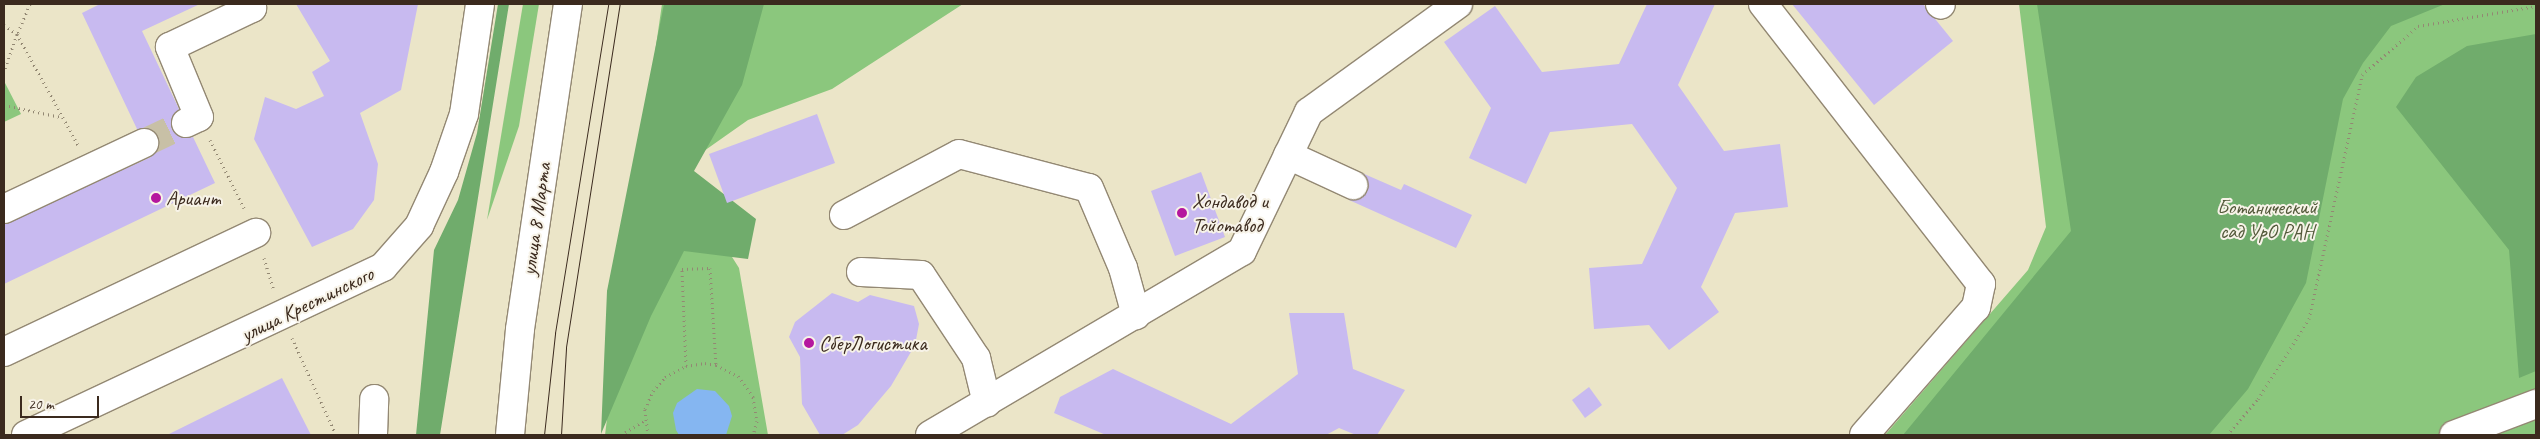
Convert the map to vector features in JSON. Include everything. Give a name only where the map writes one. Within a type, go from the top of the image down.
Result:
[{"type":"street","points":[[186,123],[199,117],[170,47],[252,8],[250,4]]},
{"type":"street","name":"улица Крестинского","points":[[26,435],[282,317],[383,267],[419,226],[444,172],[464,114],[480,4]]},
{"type":"street","name":"улица 8 Марта","points":[[510,435],[520,329],[568,4]]},
{"type":"street","points":[[930,435],[1242,251],[1309,112],[1458,4]]},
{"type":"street","points":[[1763,4],[1981,284],[1976,307],[1864,435]]},
{"type":"street","points":[[4,209],[144,143]]},
{"type":"street","points":[[844,215],[958,154],[1089,188],[1123,268],[1136,315]]},
{"type":"street","points":[[1288,156],[1353,185]]},
{"type":"street","points":[[4,352],[256,233]]},
{"type":"street","points":[[861,272],[921,275],[976,358],[987,403]]},
{"type":"street","points":[[373,435],[374,399]]},
{"type":"street","points":[[2454,435],[2536,404]]},
{"type":"path","points":[[4,71],[30,4]]},
{"type":"path","points":[[2227,435],[2258,399],[2309,319],[2362,75],[2418,26],[2536,6]]},
{"type":"path","points":[[4,25],[17,34],[62,117],[4,105]]},
{"type":"path","points":[[686,366],[682,269],[710,268],[716,365]]},
{"type":"path","points":[[282,317],[336,435]]},
{"type":"path","points":[[648,435],[645,420],[653,390],[665,377],[686,366],[716,365],[738,376],[753,397],[757,421],[753,435]]},
{"type":"path","points":[[621,435],[645,420]]},
{"type":"green space","points":[[498,4],[509,4],[440,435],[416,435],[434,250],[458,200],[477,133]]},
{"type":"green space","points":[[523,4],[539,4],[519,126],[487,220]]},
{"type":"green space","points":[[662,4],[963,4],[832,89],[748,120],[677,170],[739,268],[768,435],[605,435],[636,183]]},
{"type":"green space","points":[[664,4],[764,4],[742,85],[694,171],[756,219],[748,259],[684,251],[651,316],[601,434],[607,291]]},
{"type":"green space","name":"Ботанический сад УрО РАН","points":[[2019,4],[2536,4],[2536,435],[1885,435],[2028,270],[2046,227]]},
{"type":"green space","points":[[2037,4],[2445,4],[2391,26],[2363,63],[2343,99],[2306,283],[2248,389],[2209,435],[1903,435],[2071,231]]},
{"type":"green space","points":[[2536,34],[2536,371],[2519,378],[2509,250],[2396,107],[2416,77],[2467,46]]},
{"type":"green space","points":[[4,81],[21,114],[4,122]]},
{"type":"water","points":[[697,389],[715,391],[729,406],[732,416],[726,435],[679,435],[676,430],[673,413],[677,403]]},
{"type":"building","points":[[100,4],[200,4],[142,31],[179,109],[171,121],[172,130],[184,138],[193,137],[215,183],[4,284],[4,224],[151,157],[159,145],[153,130],[137,129],[82,13]]},
{"type":"building","points":[[296,4],[418,4],[401,90],[360,113],[378,164],[374,200],[353,229],[312,247],[254,139],[265,97],[296,109],[324,96],[312,72],[330,61]]},
{"type":"building","points":[[1647,4],[1715,4],[1678,85],[1724,151],[1780,144],[1788,207],[1735,213],[1701,287],[1719,312],[1669,350],[1649,325],[1594,329],[1589,268],[1642,264],[1677,188],[1632,124],[1550,132],[1526,184],[1469,158],[1491,108],[1444,42],[1495,6],[1542,72],[1619,64]]},
{"type":"building","points":[[1792,4],[1923,4],[1953,41],[1874,105]]},
{"type":"building","points":[[817,114],[835,163],[727,203],[709,154]]},
{"type":"building","points":[[1201,172],[1225,237],[1175,256],[1151,191]]},
{"type":"building","points":[[1362,173],[1401,190],[1404,184],[1472,215],[1456,248],[1349,200],[1362,198],[1367,192],[1368,183]]},
{"type":"building","points":[[832,293],[858,302],[870,295],[914,306],[919,324],[915,345],[891,386],[858,425],[842,435],[820,435],[802,404],[800,357],[789,337],[795,322]]},
{"type":"building","points":[[1289,313],[1344,313],[1353,369],[1405,390],[1377,435],[1356,435],[1339,428],[1326,435],[1106,435],[1054,413],[1060,397],[1113,369],[1231,424],[1298,374]]},
{"type":"building","points":[[282,378],[311,435],[167,435]]},
{"type":"building","points":[[1589,387],[1602,405],[1585,418],[1572,400]]},
{"type":"tunnel","points":[[144,143],[186,123]]},
{"type":"tram line","points":[[544,435],[555,333],[608,4]]},
{"type":"tram line","points":[[561,435],[566,347],[620,4]]},
{"type":"place","name":"Ариант","points":[[156,198]]},
{"type":"place","name":"Хондавод и Тойотавод","points":[[1182,213]]},
{"type":"place","name":"СберЛогистика","points":[[809,343]]}]
